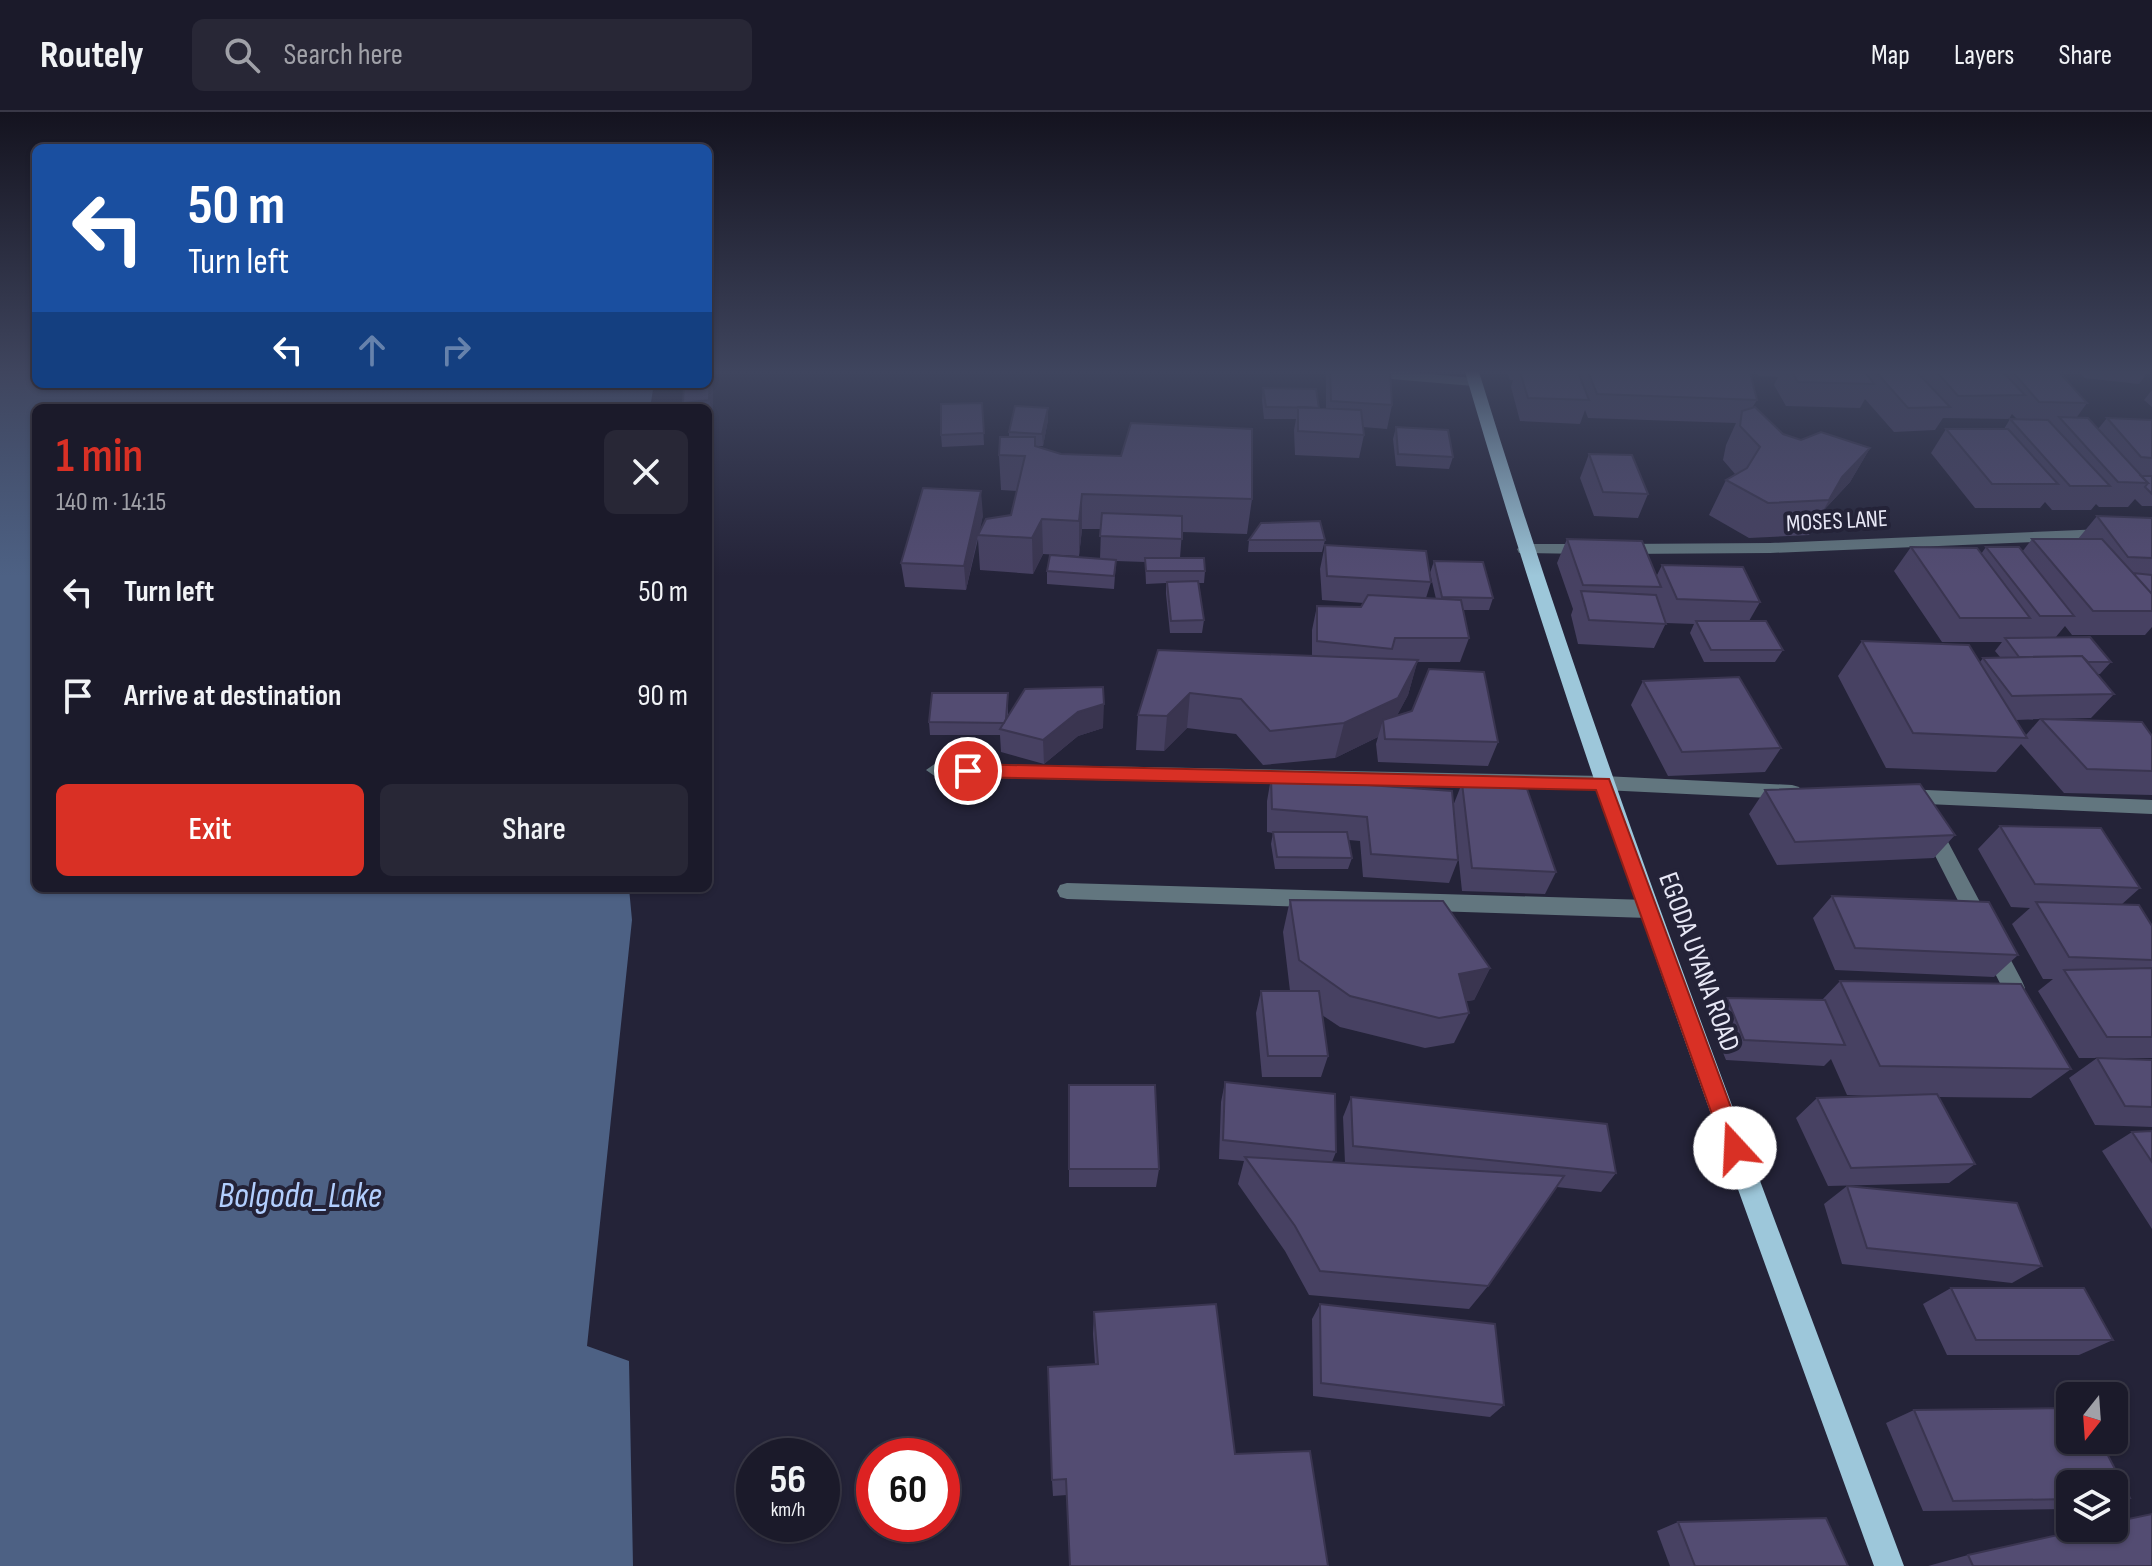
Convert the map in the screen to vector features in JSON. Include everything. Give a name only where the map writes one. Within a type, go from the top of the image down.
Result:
[{"type":"main road","name":"EGODA UYANA ROAD","points":[[1491,440],[1603,783],[1889,1566]]},
{"type":"street","name":"MOSES LANE","points":[[1525,549],[1770,548],[2152,532]]},
{"type":"street","points":[[936,770],[1603,783],[1812,792]]},
{"type":"street","points":[[1886,796],[2152,807]]},
{"type":"street","points":[[1915,797],[2014,988]]},
{"type":"street","points":[[1067,891],[1648,909]]},
{"type":"water","name":"Bolgoda_Lake","points":[[0,440],[32,440],[32,892],[629,892],[632,920],[587,1346],[629,1361],[633,1566],[0,1566]]},
{"type":"building","points":[[1000,440],[1035,440],[1035,446],[1061,454],[1121,456],[1126,440],[1252,440],[1252,499],[1082,494],[1079,521],[1042,519],[1032,538],[978,535],[986,519],[1011,515],[1025,456],[999,455]]},
{"type":"building","points":[[1397,440],[1450,440],[1453,457],[1398,454]]},
{"type":"building","points":[[1753,440],[1845,440],[1870,448],[1842,477],[1829,500],[1768,503],[1726,480],[1747,468],[1760,447]]},
{"type":"building","points":[[1955,440],[2018,440],[2058,484],[1992,484]]},
{"type":"building","points":[[2029,440],[2067,440],[2110,486],[2070,486]]},
{"type":"building","points":[[2080,440],[2108,440],[2148,483],[2118,482]]},
{"type":"building","points":[[2126,440],[2152,440],[2152,458],[2141,457]]},
{"type":"building","points":[[1589,454],[1632,455],[1648,494],[1603,492]]},
{"type":"building","points":[[2141,476],[2152,476],[2152,494],[2145,487],[2148,483]]},
{"type":"building","points":[[923,488],[981,491],[964,566],[901,563]]},
{"type":"building","points":[[1102,513],[1182,516],[1182,539],[1100,536]]},
{"type":"building","points":[[2097,516],[2152,518],[2152,558],[2128,557]]},
{"type":"building","points":[[1320,521],[1325,540],[1249,540],[1261,523]]},
{"type":"building","points":[[1567,539],[1642,541],[1661,587],[1583,585]]},
{"type":"building","points":[[2032,539],[2102,539],[2152,594],[2152,611],[2093,611]]},
{"type":"building","points":[[1325,545],[1426,551],[1431,582],[1327,576]]},
{"type":"building","points":[[1911,547],[1977,548],[2030,618],[1960,618]]},
{"type":"building","points":[[1986,547],[2019,547],[2074,616],[2040,616]]},
{"type":"building","points":[[1050,555],[1116,560],[1114,576],[1047,571]]},
{"type":"building","points":[[1145,558],[1204,558],[1205,571],[1146,571]]},
{"type":"building","points":[[1434,561],[1483,562],[1493,598],[1442,597]]},
{"type":"building","points":[[1662,565],[1743,567],[1760,602],[1677,599]]},
{"type":"building","points":[[2133,573],[2152,575],[2152,594]]},
{"type":"building","points":[[1198,581],[1204,620],[1171,621],[1167,582]]},
{"type":"building","points":[[1581,591],[1656,595],[1666,624],[1589,620]]},
{"type":"building","points":[[1368,595],[1461,600],[1469,638],[1395,638],[1392,649],[1317,641],[1317,606],[1361,607]]},
{"type":"building","points":[[1696,621],[1766,621],[1783,650],[1711,650]]},
{"type":"building","points":[[2090,637],[2111,662],[2088,662],[2082,656],[2019,657],[2005,638]]},
{"type":"building","points":[[1862,641],[1969,645],[2027,738],[1913,733]]},
{"type":"building","points":[[1158,650],[1418,660],[1398,698],[1344,723],[1270,731],[1241,699],[1190,693],[1167,716],[1138,715]]},
{"type":"building","points":[[2082,656],[2114,694],[2012,696],[1983,658]]},
{"type":"building","points":[[1429,669],[1484,672],[1498,742],[1385,739],[1383,720],[1412,711]]},
{"type":"building","points":[[1739,677],[1781,748],[1682,752],[1643,681]]},
{"type":"building","points":[[1103,687],[1104,704],[1078,712],[1043,740],[1000,729],[1025,689]]},
{"type":"building","points":[[932,693],[1008,693],[1006,719],[1004,723],[929,722]]},
{"type":"building","points":[[2041,719],[2142,722],[2152,736],[2152,771],[2087,769]]},
{"type":"building","points":[[1271,778],[1452,791],[1458,860],[1371,854],[1367,817],[1272,809]]},
{"type":"building","points":[[1462,783],[1527,789],[1556,872],[1472,868]]},
{"type":"building","points":[[1920,784],[1955,835],[1795,842],[1765,790]]},
{"type":"building","points":[[2000,826],[2101,828],[2140,888],[2035,884]]},
{"type":"building","points":[[1273,832],[1347,832],[1352,858],[1277,857]]},
{"type":"building","points":[[1832,896],[1989,902],[2018,955],[1855,948]]},
{"type":"building","points":[[1290,900],[1443,901],[1490,968],[1459,974],[1469,1013],[1439,1018],[1350,996],[1299,960]]},
{"type":"building","points":[[2036,902],[2139,905],[2152,926],[2152,960],[2069,957]]},
{"type":"building","points":[[2152,968],[2152,1037],[2107,1037],[2064,970]]},
{"type":"building","points":[[1840,981],[2021,984],[2071,1069],[1880,1066]]},
{"type":"building","points":[[1261,991],[1319,991],[1328,1056],[1268,1056]]},
{"type":"building","points":[[1727,998],[1825,1000],[1845,1045],[1744,1040]]},
{"type":"building","points":[[2097,1058],[2152,1060],[2152,1107],[2125,1106]]},
{"type":"building","points":[[1225,1082],[1335,1094],[1336,1152],[1223,1140]]},
{"type":"building","points":[[1069,1085],[1155,1085],[1159,1169],[1069,1169]]},
{"type":"building","points":[[1937,1094],[1975,1164],[1851,1168],[1817,1098]]},
{"type":"building","points":[[1351,1097],[1607,1124],[1616,1173],[1353,1146]]},
{"type":"building","points":[[2152,1131],[2152,1162],[2132,1132]]},
{"type":"building","points":[[1245,1157],[1564,1176],[1488,1286],[1320,1271],[1295,1226]]},
{"type":"building","points":[[1847,1186],[2017,1203],[2042,1266],[1867,1248]]},
{"type":"building","points":[[1951,1288],[2084,1288],[2113,1340],[1976,1340]]},
{"type":"building","points":[[1216,1304],[1235,1454],[1310,1451],[1328,1566],[1070,1566],[1066,1479],[1052,1480],[1048,1367],[1098,1364],[1094,1312]]},
{"type":"building","points":[[1320,1304],[1495,1324],[1504,1405],[1321,1383]]},
{"type":"building","points":[[2056,1408],[2056,1454],[2107,1454],[2116,1470],[2056,1470],[2056,1499],[1953,1501],[1914,1410]]},
{"type":"building","points":[[2152,1514],[2152,1566],[1973,1566],[1968,1555],[2056,1535],[2056,1542],[2128,1542],[2128,1519]]},
{"type":"building","points":[[1826,1518],[1848,1566],[1695,1566],[1678,1522]]},
{"type":"route","points":[[968,771],[1603,783],[1735,1148]]}]
